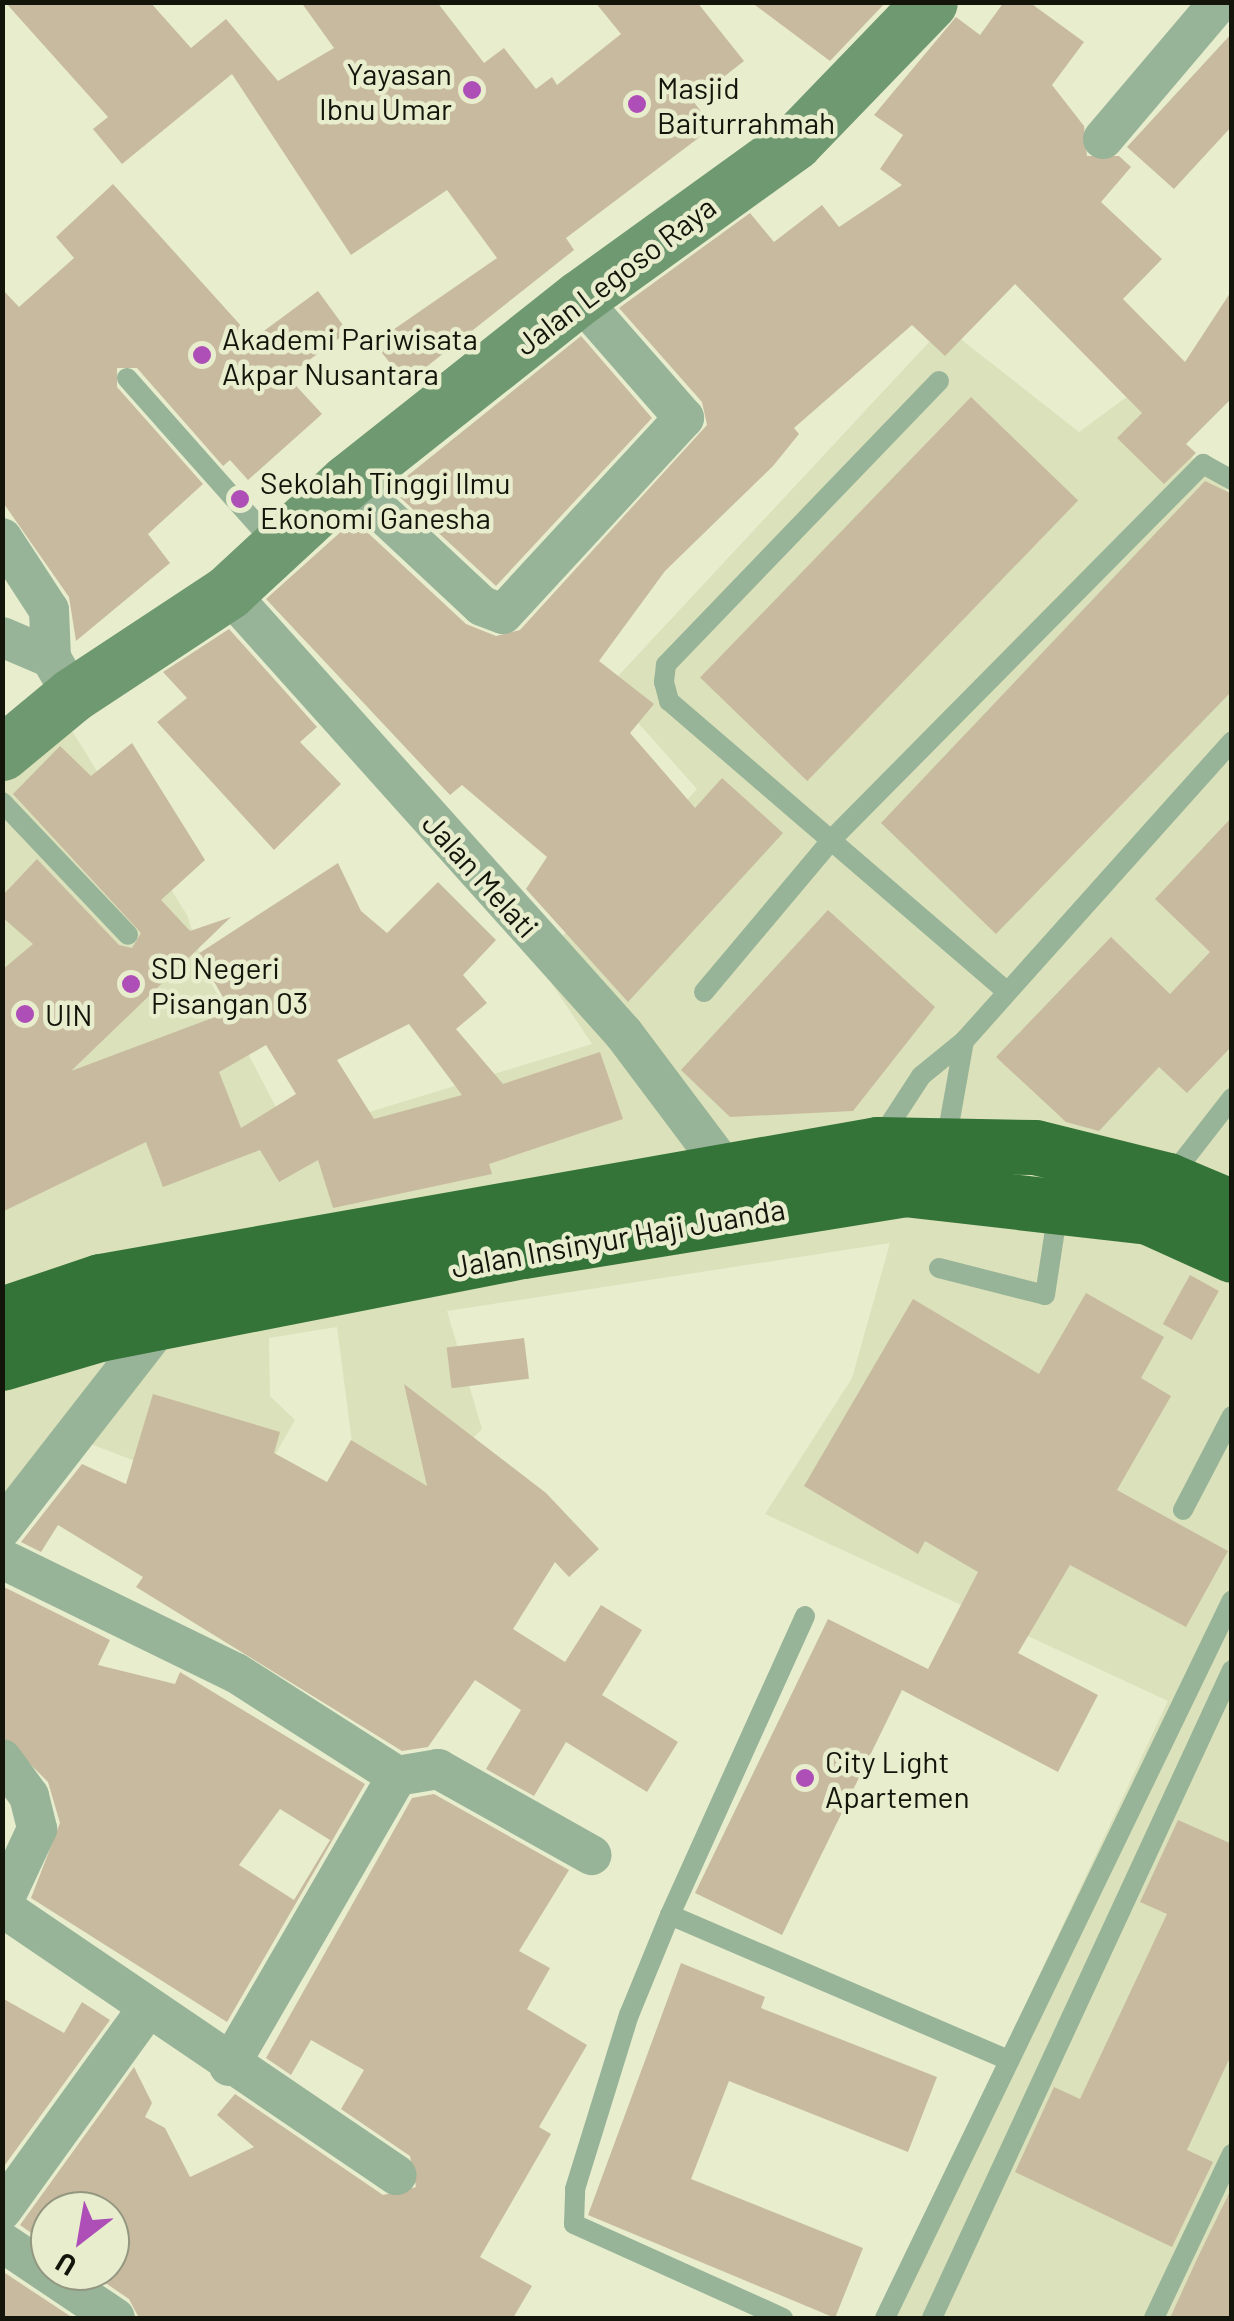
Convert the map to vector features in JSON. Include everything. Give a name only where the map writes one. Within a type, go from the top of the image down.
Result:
[{"type":"highway","name":"Jalan Insinyur Haji Juanda","points":[[2,1314],[100,1282],[723,1166],[877,1144],[946,1142],[1036,1147],[1168,1180],[1232,1206]]},
{"type":"highway","name":"Jalan Insinyur Haji Juanda","points":[[2,1363],[160,1325],[524,1251],[904,1189],[1058,1200],[1148,1217],[1232,1255]]},
{"type":"street","name":"Jalan Legoso Raya","points":[[2,754],[62,676],[228,592],[348,481],[579,298],[795,142],[930,2]]},
{"type":"street","points":[[1103,139],[1219,2]]},
{"type":"street","points":[[348,481],[482,606],[503,614],[684,418],[579,298]]},
{"type":"street","points":[[2,538],[49,610],[62,676]]},
{"type":"street","name":"Jalan Melati","points":[[228,592],[624,1034],[723,1166]]},
{"type":"street","points":[[2,636],[62,676]]},
{"type":"street","points":[[2,1528],[160,1325]]},
{"type":"street","points":[[2,1559],[236,1673],[397,1776],[438,1770],[591,1855]]},
{"type":"street","points":[[2,1759],[29,1796],[37,1829],[2,1906],[228,2066],[396,2176]]},
{"type":"street","points":[[228,2066],[397,1776]]},
{"type":"street","points":[[2,2210],[147,2009]]},
{"type":"street","points":[[2,2242],[115,2318]]},
{"type":"lane","points":[[127,378],[277,548]]},
{"type":"lane","points":[[939,381],[666,665],[670,701],[834,837],[1004,988]]},
{"type":"lane","points":[[704,992],[834,837],[1203,464],[1232,480]]},
{"type":"lane","points":[[877,1144],[921,1076],[964,1041],[1004,988],[1232,741]]},
{"type":"lane","points":[[2,802],[128,934]]},
{"type":"lane","points":[[946,1142],[964,1041]]},
{"type":"lane","points":[[1168,1180],[1232,1098]]},
{"type":"lane","points":[[939,1268],[1045,1295],[1058,1257],[1058,1200]]},
{"type":"lane","points":[[1184,1510],[1232,1416]]},
{"type":"lane","points":[[885,2318],[1004,2058],[1232,1600]]},
{"type":"lane","points":[[784,2318],[574,2224],[575,2188],[629,2015],[805,1616]]},
{"type":"lane","points":[[932,2318],[1232,1670]]},
{"type":"lane","points":[[670,1915],[1004,2058]]},
{"type":"lane","points":[[1154,2318],[1232,2154]]},
{"type":"shaded area","points":[[944,326],[1079,432],[1128,396],[1231,494],[1231,2318],[878,2318],[1168,1701],[765,1514],[852,1378],[890,1243],[447,1311],[482,1429],[405,1506],[354,1458],[337,1327],[269,1338],[270,1396],[295,1420],[247,1504],[62,1433],[3,1520],[3,762],[44,724],[72,731],[187,915],[207,975],[291,1136],[592,1044],[538,963],[697,789],[607,688]]},
{"type":"building","points":[[5,2],[150,2],[191,48],[226,19],[278,81],[334,48],[301,2],[437,2],[484,63],[504,48],[536,89],[552,77],[557,85],[621,34],[595,2],[697,2],[744,61],[693,101],[713,127],[566,238],[574,250],[406,383],[374,343],[497,258],[447,190],[351,255],[232,74],[122,164],[93,129],[108,117]]},
{"type":"building","points":[[751,2],[886,2],[830,61]]},
{"type":"building","points":[[1004,2],[1029,2],[1084,42],[1052,85],[1084,126],[1087,156],[1119,156],[1131,167],[1101,202],[1162,259],[1123,299],[1185,362],[1232,290],[1232,398],[1186,444],[1196,453],[1164,484],[1117,438],[1142,413],[1015,284],[945,356],[912,325],[794,428],[799,434],[773,466],[665,571],[599,661],[654,704],[630,733],[695,808],[722,778],[783,833],[628,1002],[526,889],[547,857],[462,785],[450,795],[266,599],[354,520],[466,624],[496,636],[520,630],[707,425],[702,402],[619,308],[750,213],[774,242],[822,205],[839,227],[902,185],[880,169],[903,135],[874,115],[956,17],[980,35]]},
{"type":"building","points":[[1232,33],[1232,126],[1174,189],[1127,147]]},
{"type":"building","name":"Akademi Pariwisata Akpar Nusantara","points":[[113,184],[253,339],[318,291],[348,332],[287,376],[322,414],[248,480],[230,460],[223,466],[137,368],[117,368],[117,387],[203,484],[148,534],[170,563],[76,641],[69,597],[2,501],[2,289],[19,307],[74,258],[56,237]]},
{"type":"building","points":[[581,336],[652,418],[496,586],[391,489]]},
{"type":"building","points":[[971,397],[1078,501],[807,781],[700,678]]},
{"type":"building","points":[[1205,481],[1232,494],[1232,691],[996,934],[881,823]]},
{"type":"building","points":[[229,629],[317,727],[300,742],[341,784],[274,850],[157,722],[187,698],[163,672]]},
{"type":"building","points":[[132,743],[205,860],[161,900],[190,931],[231,917],[71,1071],[231,1011],[198,954],[338,863],[361,911],[387,933],[438,882],[496,940],[463,975],[487,1003],[456,1029],[503,1084],[600,1052],[623,1119],[489,1164],[492,1174],[333,1208],[318,1160],[279,1182],[260,1150],[163,1187],[146,1142],[2,1212],[2,970],[33,944],[2,917],[2,896],[37,859],[119,945],[132,948],[141,933],[13,794],[60,746],[91,776]],"holes":[[[409,1024],[462,1095],[374,1119],[337,1060]],[[266,1045],[296,1094],[241,1128],[219,1072]]]},
{"type":"building","points":[[1232,817],[1232,1046],[1187,1093],[1159,1067],[1099,1131],[1066,1122],[996,1057],[1111,937],[1170,994],[1210,952],[1155,899]]},
{"type":"building","points":[[828,910],[935,1007],[853,1111],[730,1117],[681,1070]]},
{"type":"building","points":[[1190,1275],[1219,1291],[1192,1340],[1163,1324]]},
{"type":"building","points":[[1086,1293],[1164,1337],[1141,1378],[1171,1396],[1117,1490],[1228,1551],[1186,1627],[1070,1565],[1018,1653],[1098,1695],[1058,1772],[902,1690],[782,1935],[695,1893],[828,1619],[928,1669],[978,1572],[925,1541],[918,1554],[804,1486],[913,1299],[1039,1374]]},
{"type":"building","points":[[524,1338],[529,1379],[452,1388],[447,1348]]},
{"type":"building","points":[[404,1384],[546,1493],[599,1549],[569,1577],[555,1562],[513,1629],[565,1662],[601,1605],[642,1630],[602,1695],[678,1742],[647,1792],[566,1742],[534,1796],[486,1769],[521,1710],[475,1680],[428,1747],[402,1751],[136,1587],[143,1577],[58,1525],[41,1552],[21,1542],[82,1464],[126,1484],[153,1394],[280,1432],[274,1453],[327,1482],[351,1440],[427,1486]]},
{"type":"building","points":[[2,1586],[110,1640],[98,1665],[175,1684],[180,1672],[365,1784],[227,2022],[31,1898],[60,1823],[48,1782],[2,1736]],"holes":[[[280,1809],[330,1840],[294,1900],[239,1865]]]},
{"type":"building","points":[[434,1794],[569,1870],[519,1951],[550,1968],[527,2009],[587,2045],[539,2127],[551,2134],[480,2257],[532,2286],[513,2318],[139,2318],[129,2299],[117,2291],[130,2291],[130,2191],[45,2191],[134,2067],[152,2103],[145,2117],[165,2128],[190,2177],[254,2147],[217,2115],[235,2094],[383,2195],[416,2187],[410,2156],[341,2109],[364,2070],[311,2040],[291,2075],[266,2058],[412,1798]]},
{"type":"building","points":[[1178,1820],[1232,1844],[1232,2053],[1187,2150],[1213,2162],[1172,2247],[1015,2172],[1054,2087],[1080,2099],[1167,1914],[1140,1902]]},
{"type":"building","points":[[681,1963],[765,1997],[761,2008],[937,2077],[908,2152],[729,2081],[691,2179],[863,2248],[835,2318],[588,2215]]},
{"type":"building","points":[[2,1998],[64,2033],[82,2002],[110,2020],[2,2169]]},
{"type":"building","points":[[1232,2187],[1232,2318],[1170,2318],[1197,2259]]},
{"type":"building","points":[[30,2211],[30,2232],[20,2225]]},
{"type":"building","points":[[2,2271],[73,2318],[2,2318]]},
{"type":"place","name":"Yayasan Ibnu Umar","points":[[472,90]]},
{"type":"place","name":"Masjid Baiturrahmah","points":[[637,104]]},
{"type":"place","name":"Akademi Pariwisata Akpar Nusantara","points":[[202,355]]},
{"type":"place","name":"Sekolah Tinggi Ilmu Ekonomi Ganesha","points":[[240,499]]},
{"type":"place","name":"SD Negeri Pisangan 03","points":[[131,984]]},
{"type":"place","name":"UIN","points":[[25,1014]]},
{"type":"place","name":"City Light Apartemen","points":[[805,1778]]}]
